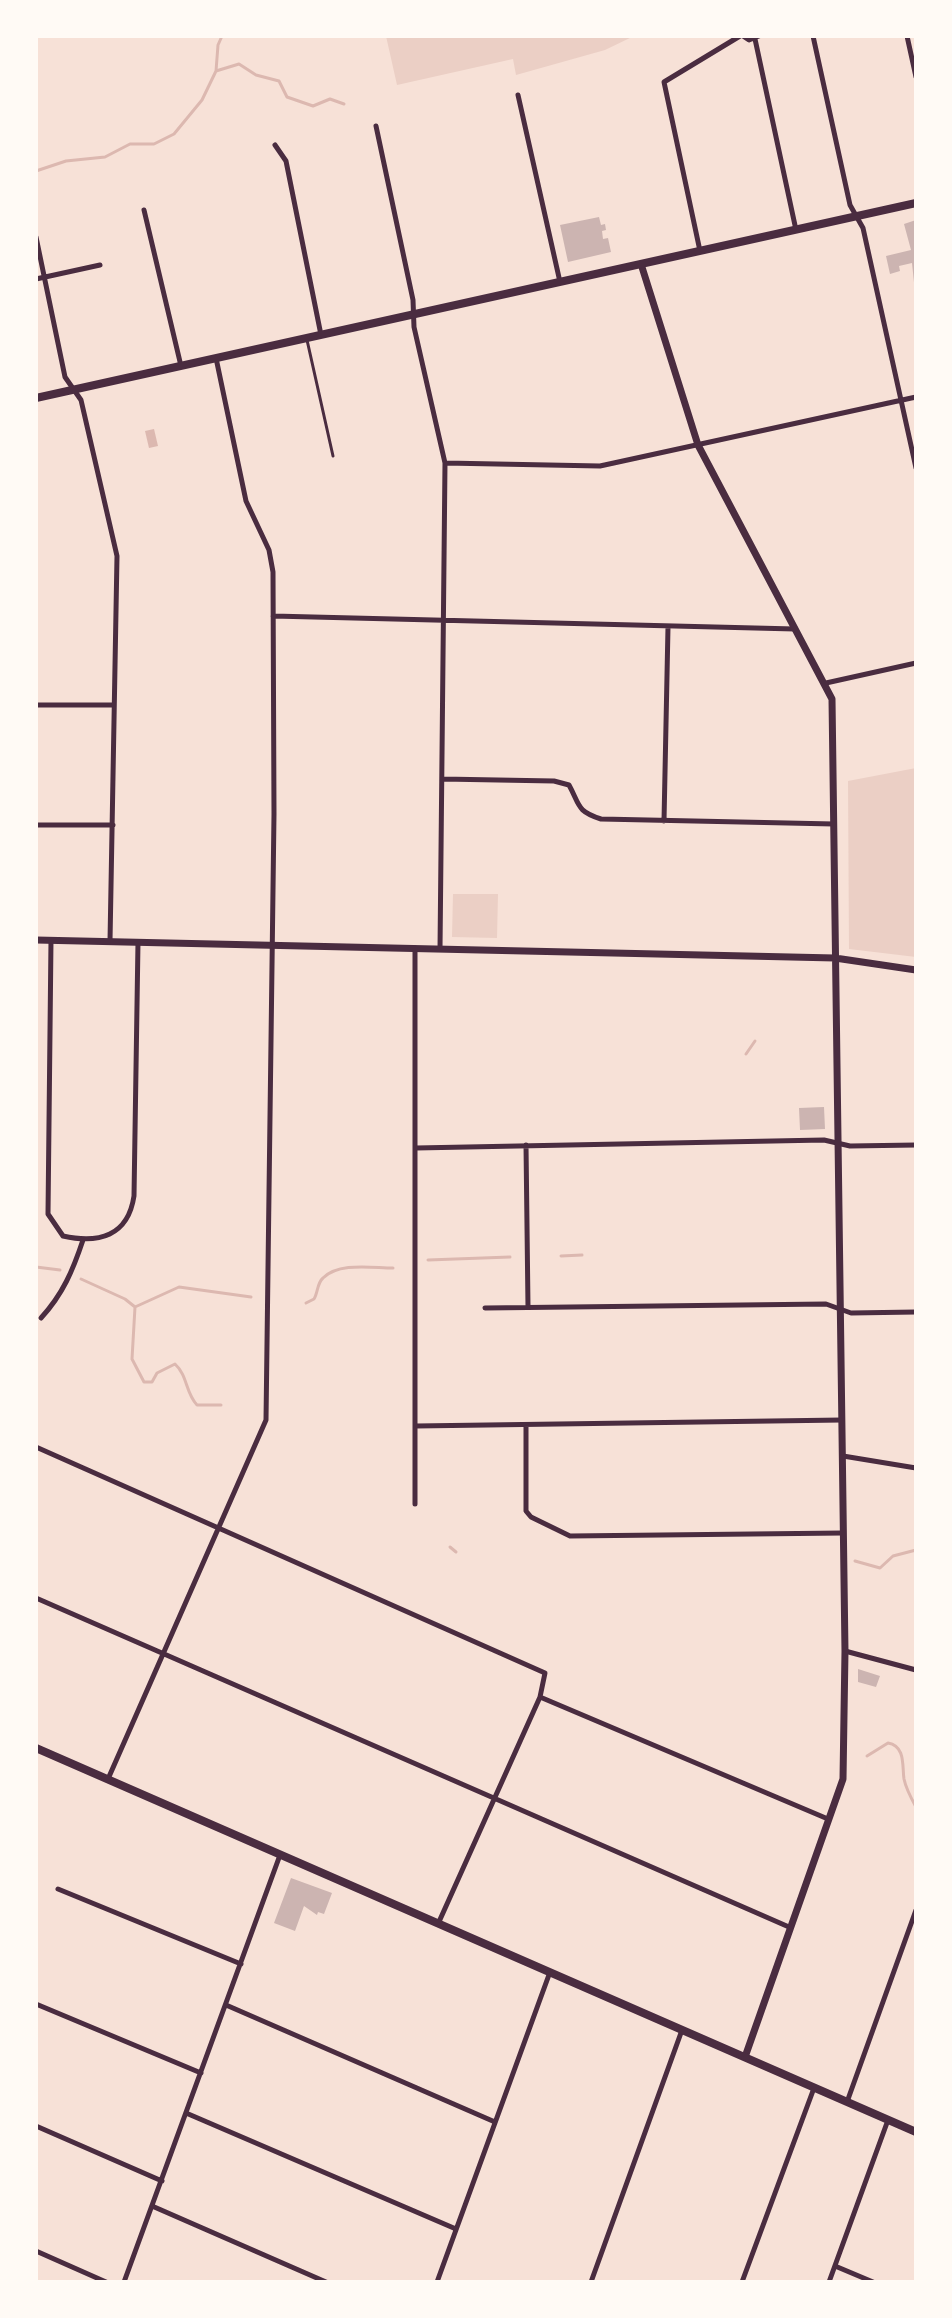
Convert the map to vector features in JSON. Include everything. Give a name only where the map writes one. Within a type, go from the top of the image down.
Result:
[{"type":"main road","points":[[36,398],[916,203]]},
{"type":"main road","points":[[36,1748],[916,2132]]},
{"type":"street","points":[[700,251],[664,82],[741,36],[749,40],[757,37],[796,230]]},
{"type":"street","points":[[813,36],[850,204],[863,228],[916,468]]},
{"type":"street","points":[[907,36],[916,76]]},
{"type":"street","points":[[518,95],[560,282]]},
{"type":"street","points":[[376,126],[445,463],[440,949]]},
{"type":"street","points":[[275,145],[286,161],[321,335]]},
{"type":"street","points":[[144,210],[181,366]]},
{"type":"street","points":[[36,237],[65,377],[81,400],[117,556],[110,941]]},
{"type":"street","points":[[641,264],[698,445],[832,699],[845,1651],[843,1779],[744,2057]]},
{"type":"street","points":[[36,279],[100,266]]},
{"type":"street","points":[[108,1779],[266,1420],[272,945],[273,572],[269,550],[246,501],[216,358]]},
{"type":"street","points":[[445,463],[600,466],[916,397]]},
{"type":"street","points":[[273,616],[795,629]]},
{"type":"street","points":[[664,821],[668,627]]},
{"type":"street","points":[[825,683],[916,663]]},
{"type":"street","points":[[36,705],[113,705]]},
{"type":"street","points":[[442,779],[554,781],[568,785],[584,814],[601,819],[834,824]]},
{"type":"street","points":[[36,825],[113,825]]},
{"type":"street","points":[[36,940],[835,958],[916,970]]},
{"type":"street","points":[[51,940],[48,1214],[63,1236],[83,1240],[117,1232],[131,1214],[134,1197],[138,942]]},
{"type":"street","points":[[415,948],[415,1504]]},
{"type":"street","points":[[416,1148],[824,1140],[850,1146],[916,1145]]},
{"type":"street","points":[[526,1145],[528,1307]]},
{"type":"street","points":[[41,1318],[56,1302],[71,1276],[83,1240]]},
{"type":"street","points":[[485,1308],[826,1304],[851,1312],[916,1312]]},
{"type":"street","points":[[416,1426],[842,1420]]},
{"type":"street","points":[[526,1425],[526,1511],[531,1517],[570,1536],[843,1533]]},
{"type":"street","points":[[36,1447],[546,1674],[540,1697],[496,1799],[438,1924]]},
{"type":"street","points":[[843,1456],[916,1468]]},
{"type":"street","points":[[36,1598],[789,1927]]},
{"type":"street","points":[[845,1651],[916,1670]]},
{"type":"street","points":[[540,1697],[828,1819]]},
{"type":"street","points":[[124,2282],[280,1855]]},
{"type":"street","points":[[58,1889],[241,1964]]},
{"type":"street","points":[[847,2102],[916,1910]]},
{"type":"street","points":[[437,2282],[550,1972]]},
{"type":"street","points":[[36,2004],[201,2073]]},
{"type":"street","points":[[226,2005],[495,2121]]},
{"type":"street","points":[[591,2282],[682,2030]]},
{"type":"street","points":[[742,2282],[814,2088]]},
{"type":"street","points":[[186,2113],[456,2229]]},
{"type":"street","points":[[829,2282],[888,2120]]},
{"type":"street","points":[[36,2126],[162,2181]]},
{"type":"street","points":[[152,2206],[326,2282]]},
{"type":"street","points":[[36,2251],[106,2282]]},
{"type":"street","points":[[835,2266],[873,2282]]},
{"type":"lane","points":[[307,338],[333,456]]},
{"type":"shaded area","points":[[386,36],[634,36],[605,50],[516,75],[513,59],[397,85]]},
{"type":"shaded area","points":[[154,429],[158,446],[149,448],[145,431]]},
{"type":"shaded area","points":[[916,768],[916,957],[849,949],[848,781]]},
{"type":"shaded area","points":[[453,894],[498,894],[497,938],[452,937]]},
{"type":"building","points":[[599,217],[601,225],[605,224],[606,230],[602,231],[603,239],[608,238],[611,252],[568,262],[560,225]]},
{"type":"building","points":[[916,220],[915,292],[912,263],[899,266],[900,271],[890,274],[886,256],[911,250],[904,224]]},
{"type":"building","points":[[824,1107],[825,1129],[800,1130],[799,1108]]},
{"type":"building","points":[[858,1669],[880,1676],[876,1687],[858,1682]]},
{"type":"building","points":[[291,1878],[332,1893],[324,1914],[318,1912],[317,1915],[304,1906],[295,1931],[274,1923]]},
{"type":"waterway","points":[[216,71],[218,45],[222,36]]},
{"type":"waterway","points":[[36,171],[66,161],[105,157],[130,144],[154,144],[174,134],[202,100],[216,71],[239,64],[256,75],[279,81],[287,97],[313,106],[330,99],[344,104]]},
{"type":"waterway","points":[[746,1054],[755,1041]]},
{"type":"waterway","points":[[561,1256],[582,1255]]},
{"type":"waterway","points":[[428,1260],[510,1257]]},
{"type":"waterway","points":[[36,1267],[60,1270]]},
{"type":"waterway","points":[[306,1303],[314,1299],[323,1278],[330,1273],[356,1267],[393,1268]]},
{"type":"waterway","points":[[81,1279],[125,1299],[135,1307]]},
{"type":"waterway","points":[[135,1307],[179,1287],[251,1297]]},
{"type":"waterway","points":[[135,1307],[132,1359],[144,1382],[152,1382],[157,1373],[175,1364],[197,1405],[221,1405]]},
{"type":"waterway","points":[[450,1547],[456,1552]]},
{"type":"waterway","points":[[855,1561],[880,1568],[893,1556],[916,1550]]},
{"type":"waterway","points":[[867,1756],[888,1743],[898,1748],[902,1758],[905,1783],[916,1807]]}]
